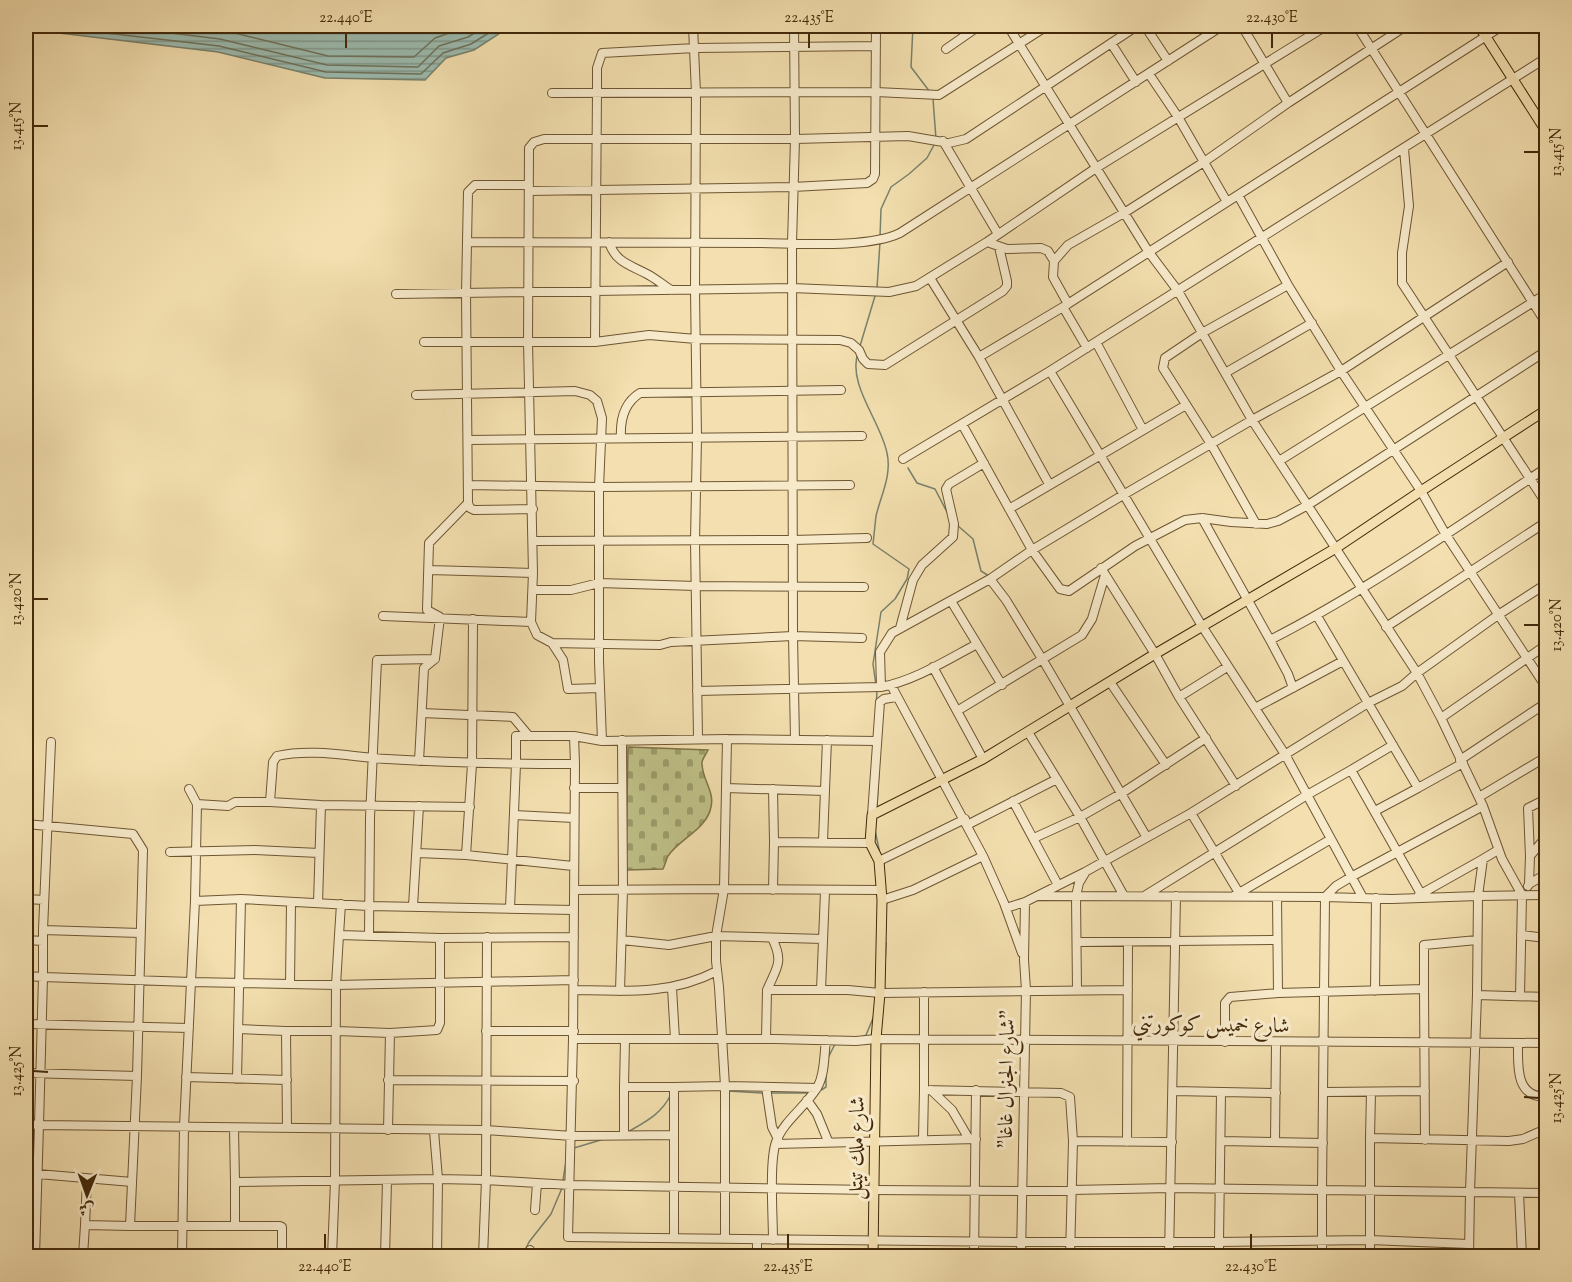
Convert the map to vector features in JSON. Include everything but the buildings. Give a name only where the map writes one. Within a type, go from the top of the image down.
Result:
[{"type":"main road","points":[[1479,26],[1543,119],[1546,131]]},
{"type":"main road","points":[[879,861],[870,843],[872,815],[983,759],[1155,654],[1336,548],[1546,410]]},
{"type":"main road","name":"شارع ملك تيتل","points":[[873,1257],[876,1040],[880,993],[882,900],[879,861]]},
{"type":"street","points":[[693,26],[696,93],[695,290],[698,438],[695,541],[698,739]]},
{"type":"street","points":[[794,26],[795,139],[792,288],[795,740]]},
{"type":"street","points":[[533,509],[474,510],[468,503],[466,293],[468,192],[472,186],[695,189],[867,183],[873,179],[875,174],[876,26]]},
{"type":"street","points":[[946,49],[979,26]]},
{"type":"street","points":[[1008,26],[1148,251],[1178,291],[1252,420],[1417,673],[1479,797],[1498,850],[1524,895]]},
{"type":"street","points":[[552,93],[876,92],[939,95],[1047,26]]},
{"type":"street","points":[[1145,26],[1168,61]]},
{"type":"street","points":[[468,242],[792,243],[866,242],[889,238],[970,189],[1222,26]]},
{"type":"street","points":[[1242,26],[1287,103]]},
{"type":"street","points":[[396,294],[792,288],[889,292],[905,290],[930,278],[1096,168],[1326,26]]},
{"type":"street","points":[[1357,26],[1546,323]]},
{"type":"street","points":[[1054,261],[1068,245],[1124,213],[1204,162],[1287,103],[1406,26]]},
{"type":"street","points":[[979,357],[1065,305],[1502,26]]},
{"type":"street","points":[[862,638],[793,636],[641,645],[552,643],[537,635],[531,622],[533,486],[528,342],[530,148],[534,142],[544,139],[795,139],[908,136],[957,142],[966,139],[1132,27]]},
{"type":"street","points":[[1111,43],[1136,82]]},
{"type":"street","points":[[595,342],[597,68],[602,53],[695,48],[876,46]]},
{"type":"street","points":[[903,459],[1087,348],[1546,58]]},
{"type":"street","points":[[1149,74],[1178,117],[1227,202]]},
{"type":"street","points":[[943,141],[998,234]]},
{"type":"street","points":[[1404,149],[1409,206],[1402,253],[1402,283],[1546,503]]},
{"type":"street","points":[[1238,195],[1288,285],[1341,371],[1421,491],[1446,535],[1546,687]]},
{"type":"street","points":[[609,242],[611,251],[623,263],[651,276],[670,290]]},
{"type":"street","points":[[987,242],[999,248],[1041,248],[1048,251],[1054,261],[1053,277],[1087,348]]},
{"type":"street","points":[[424,342],[595,342],[649,335],[696,339],[840,340],[851,343],[859,350],[868,364],[880,366],[890,363],[1003,291],[1007,286],[999,248]]},
{"type":"street","points":[[880,687],[880,652],[892,633],[990,579],[1032,550],[1210,444],[1341,371],[1508,262]]},
{"type":"street","points":[[930,278],[979,357],[1049,484]]},
{"type":"street","points":[[1256,524],[1163,368],[1163,362],[1165,358],[1202,333],[1288,285]]},
{"type":"street","points":[[1279,461],[1546,294]]},
{"type":"street","points":[[1225,373],[1312,323]]},
{"type":"street","points":[[1096,342],[1143,430]]},
{"type":"street","points":[[962,424],[1032,550],[1060,589],[1069,591],[1103,572],[1148,539],[1185,520],[1202,518],[1256,524],[1278,521],[1308,505],[1546,351]]},
{"type":"street","points":[[1050,371],[1148,539],[1227,667],[1286,756],[1363,898]]},
{"type":"street","points":[[621,438],[622,418],[627,406],[637,394],[841,390]]},
{"type":"street","points":[[416,395],[575,391],[590,395],[597,401],[600,410],[601,438],[599,583],[602,741]]},
{"type":"street","points":[[1009,509],[1186,405]]},
{"type":"street","points":[[468,440],[862,436]]},
{"type":"street","points":[[900,628],[913,580],[922,565],[953,537],[954,524],[946,489],[949,484],[984,463]]},
{"type":"street","points":[[1269,640],[1317,616],[1361,590],[1546,468]]},
{"type":"street","points":[[468,485],[599,487],[850,485]]},
{"type":"street","points":[[440,617],[427,610],[429,543],[468,503]]},
{"type":"street","points":[[1202,518],[1288,674],[1293,688]]},
{"type":"street","points":[[1386,627],[1546,522]]},
{"type":"street","points":[[533,541],[867,538]]},
{"type":"street","points":[[429,570],[533,573]]},
{"type":"street","points":[[1103,572],[1236,786]]},
{"type":"street","points":[[957,711],[1002,686],[1082,635],[1087,629],[1103,572]]},
{"type":"street","points":[[990,579],[1006,600],[1071,707],[1146,836]]},
{"type":"street","points":[[533,590],[571,590],[599,583],[864,587]]},
{"type":"street","points":[[1006,908],[1025,902],[1085,872],[1191,813],[1286,756],[1368,704],[1402,686],[1498,615],[1546,584]]},
{"type":"street","points":[[951,602],[1002,686]]},
{"type":"street","points":[[383,616],[531,622]]},
{"type":"street","points":[[1317,616],[1418,788]]},
{"type":"street","points":[[419,761],[424,668],[435,659],[440,617]]},
{"type":"street","points":[[466,855],[472,764],[473,619]]},
{"type":"street","points":[[552,643],[563,660],[568,688],[600,688]]},
{"type":"street","points":[[697,691],[880,687],[891,685],[933,667],[977,644]]},
{"type":"street","points":[[1441,718],[1546,645]]},
{"type":"street","points":[[369,935],[372,758],[377,660],[435,659]]},
{"type":"street","points":[[1255,708],[1343,662]]},
{"type":"street","points":[[933,667],[983,759]]},
{"type":"street","points":[[1179,697],[1227,667]]},
{"type":"street","points":[[1110,682],[1166,765]]},
{"type":"street","points":[[891,685],[983,856],[1006,908],[1024,960]]},
{"type":"street","points":[[872,815],[880,702],[896,697]]},
{"type":"street","points":[[1376,811],[1462,762],[1546,703]]},
{"type":"street","points":[[422,713],[513,717],[530,736]]},
{"type":"street","points":[[1028,732],[1080,817],[1124,896]]},
{"type":"street","points":[[510,908],[516,736],[573,736],[602,741],[727,739],[877,741]]},
{"type":"street","points":[[573,736],[575,764],[574,1081],[568,1237],[1022,1242],[1370,1240],[1469,1244]]},
{"type":"street","points":[[1034,838],[1080,817],[1122,793],[1206,738]]},
{"type":"street","points":[[724,1239],[725,1086],[716,936],[724,889],[727,739]]},
{"type":"street","points":[[620,991],[623,890],[622,740]]},
{"type":"street","points":[[823,841],[827,740]]},
{"type":"street","points":[[35,1257],[43,930],[51,742]]},
{"type":"street","points":[[1145,896],[1307,795],[1393,745]]},
{"type":"street","points":[[270,802],[273,762],[277,756],[325,754],[472,764],[575,764]]},
{"type":"street","points":[[1479,797],[1546,757]]},
{"type":"street","points":[[1351,770],[1421,894]]},
{"type":"street","points":[[879,861],[1057,779]]},
{"type":"street","points":[[574,788],[622,788]]},
{"type":"street","points":[[726,788],[825,791]]},
{"type":"street","points":[[182,1257],[184,1127],[195,901],[197,804],[189,789]]},
{"type":"street","points":[[773,789],[773,890]]},
{"type":"street","points":[[1520,996],[1524,895],[1529,884],[1528,808],[1546,799]]},
{"type":"street","points":[[1013,801],[1058,885]]},
{"type":"street","points":[[197,804],[228,806],[235,802],[270,802],[470,807]]},
{"type":"street","points":[[318,903],[321,805]]},
{"type":"street","points":[[413,906],[419,806]]},
{"type":"street","points":[[1325,897],[1351,877],[1483,806]]},
{"type":"street","points":[[1191,813],[1236,895]]},
{"type":"street","points":[[514,815],[574,818]]},
{"type":"street","points":[[26,824],[133,834],[143,850],[136,1126],[130,1226]]},
{"type":"street","points":[[1530,856],[1546,837]]},
{"type":"street","points":[[1236,895],[1330,839]]},
{"type":"street","points":[[774,842],[870,843]]},
{"type":"street","points":[[170,852],[255,850],[319,853]]},
{"type":"street","points":[[1408,898],[1421,894],[1498,850]]},
{"type":"street","points":[[417,853],[466,855],[573,866]]},
{"type":"street","points":[[882,900],[913,890],[983,856]]},
{"type":"street","points":[[1469,1257],[1478,896],[1483,859]]},
{"type":"street","points":[[1077,990],[1076,896],[1085,872]]},
{"type":"street","points":[[1529,884],[1546,874]]},
{"type":"street","points":[[573,890],[880,890]]},
{"type":"street","points":[[821,990],[825,891]]},
{"type":"street","points":[[1036,896],[1236,895],[1408,898],[1546,895]]},
{"type":"street","points":[[1169,1257],[1176,896]]},
{"type":"street","points":[[1277,897],[1278,993]]},
{"type":"street","points":[[1322,1257],[1325,897]]},
{"type":"street","points":[[1375,991],[1376,898]]},
{"type":"street","points":[[26,899],[44,900]]},
{"type":"street","points":[[195,901],[241,899],[369,906],[574,910]]},
{"type":"street","points":[[237,1079],[241,899]]},
{"type":"street","name":"\"شارع الجنرال غاغا\"","points":[[1021,1257],[1026,990],[1025,902]]},
{"type":"street","points":[[290,984],[291,903]]},
{"type":"street","points":[[332,1257],[335,1181],[336,985],[341,904]]},
{"type":"street","points":[[43,930],[140,933]]},
{"type":"street","points":[[339,935],[440,938],[574,937]]},
{"type":"street","points":[[1521,935],[1546,938]]},
{"type":"street","points":[[622,940],[669,945],[716,936],[823,939]]},
{"type":"street","points":[[238,1029],[434,1032],[440,1023],[438,984],[440,938]]},
{"type":"street","points":[[483,1257],[486,1180],[487,938]]},
{"type":"street","points":[[766,1039],[767,990],[779,963],[780,953],[772,938]]},
{"type":"street","points":[[26,940],[43,941]]},
{"type":"street","points":[[1077,942],[1277,940]]},
{"type":"street","points":[[1425,1140],[1424,945],[1477,940]]},
{"type":"street","points":[[1127,1142],[1128,942]]},
{"type":"street","points":[[574,990],[620,991],[672,988],[703,979],[717,971]]},
{"type":"street","points":[[26,976],[336,985],[574,980]]},
{"type":"street","points":[[672,988],[675,1039]]},
{"type":"street","points":[[1225,1042],[1226,1003],[1227,998],[1234,996],[1424,989]]},
{"type":"street","points":[[767,990],[880,993],[1128,990]]},
{"type":"street","points":[[923,1139],[928,1090],[924,992]]},
{"type":"street","points":[[1477,995],[1546,997]]},
{"type":"street","points":[[26,1024],[189,1028]]},
{"type":"street","points":[[286,1031],[287,1128]]},
{"type":"street","name":"شارع خميس كوكورتني","points":[[486,1031],[625,1040],[722,1038],[856,1041],[1546,1043]]},
{"type":"street","points":[[388,1130],[390,1033]]},
{"type":"street","points":[[624,1134],[625,1040]]},
{"type":"street","points":[[777,1141],[816,1088],[823,1068],[826,1040]]},
{"type":"street","points":[[1275,1142],[1276,1043]]},
{"type":"street","points":[[1518,1043],[1519,1073],[1527,1091],[1533,1095],[1546,1097]]},
{"type":"street","points":[[26,1073],[137,1076]]},
{"type":"street","points":[[186,1077],[287,1080]]},
{"type":"street","points":[[388,1080],[574,1081]]},
{"type":"street","points":[[624,1087],[816,1088]]},
{"type":"street","points":[[674,1087],[674,1238]]},
{"type":"street","points":[[766,1087],[772,1127],[777,1141],[773,1188],[773,1240]]},
{"type":"street","points":[[928,1090],[1061,1092],[1068,1095],[1073,1141],[1070,1257]]},
{"type":"street","points":[[928,1090],[952,1110],[973,1139]]},
{"type":"street","points":[[974,1257],[973,1139],[976,1090]]},
{"type":"street","points":[[1174,1091],[1276,1093]]},
{"type":"street","points":[[1324,1092],[1425,1091]]},
{"type":"street","points":[[1219,1257],[1221,1092]]},
{"type":"street","points":[[1370,1257],[1371,1092]]},
{"type":"street","points":[[807,1100],[817,1114],[828,1141]]},
{"type":"street","points":[[26,1124],[335,1130],[486,1130],[572,1136],[674,1135]]},
{"type":"street","points":[[234,1128],[235,1225]]},
{"type":"street","points":[[1370,1138],[1509,1142],[1546,1130]]},
{"type":"street","points":[[434,1131],[438,1179],[436,1257]]},
{"type":"street","points":[[777,1141],[973,1139]]},
{"type":"street","points":[[1073,1141],[1172,1143]]},
{"type":"street","points":[[1221,1141],[1323,1143]]},
{"type":"street","points":[[26,1173],[132,1182]]},
{"type":"street","points":[[83,1257],[87,1179]]},
{"type":"street","points":[[235,1182],[438,1179],[570,1185],[873,1190],[1073,1191],[1220,1188],[1546,1193]]},
{"type":"street","points":[[386,1257],[387,1181]]},
{"type":"street","points":[[535,1210],[537,1184]]},
{"type":"street","points":[[1520,1193],[1522,1257]]},
{"type":"street","points":[[26,1223],[35,1223]]},
{"type":"street","points":[[85,1226],[282,1226],[282,1257]]},
{"type":"street","points":[[757,1240],[757,1257]]},
{"type":"green space","points":[[628,747],[708,750],[702,762],[702,768],[712,801],[708,815],[699,828],[668,856],[663,869],[626,870]]},
{"type":"water","points":[[26,26],[511,26],[474,50],[446,58],[425,80],[325,78],[218,52],[26,29]]},
{"type":"waterway","points":[[913,26],[911,67],[930,92]]},
{"type":"waterway","points":[[933,99],[936,139]]},
{"type":"waterway","points":[[880,237],[881,209],[891,187],[927,158],[935,143]]},
{"type":"waterway","points":[[877,288],[880,242]]},
{"type":"waterway","points":[[860,346],[875,296]]},
{"type":"waterway","points":[[858,353],[857,377],[866,403],[884,441],[888,461],[887,477],[876,516],[873,544],[909,569],[907,579],[895,599],[881,612],[873,664],[876,685]]},
{"type":"waterway","points":[[908,468],[917,483],[935,489],[948,514]]},
{"type":"waterway","points":[[957,525],[973,539],[981,571],[989,576]]},
{"type":"waterway","points":[[999,585],[1005,593]]},
{"type":"waterway","points":[[876,709],[877,690]]},
{"type":"waterway","points":[[877,807],[880,752]]},
{"type":"waterway","points":[[875,830],[880,854]]},
{"type":"waterway","points":[[884,986],[886,943]]},
{"type":"waterway","points":[[862,1037],[866,1035],[874,1016]]},
{"type":"waterway","points":[[828,1058],[835,1044]]},
{"type":"waterway","points":[[818,1092],[826,1087],[826,1072]]},
{"type":"waterway","points":[[728,1091],[762,1093]]},
{"type":"waterway","points":[[770,1093],[810,1093]]},
{"type":"waterway","points":[[626,1133],[658,1112],[671,1094]]},
{"type":"waterway","points":[[574,1148],[604,1139]]},
{"type":"waterway","points":[[563,1180],[567,1155]]},
{"type":"waterway","points":[[522,1256],[529,1242],[551,1214],[562,1188]]}]
